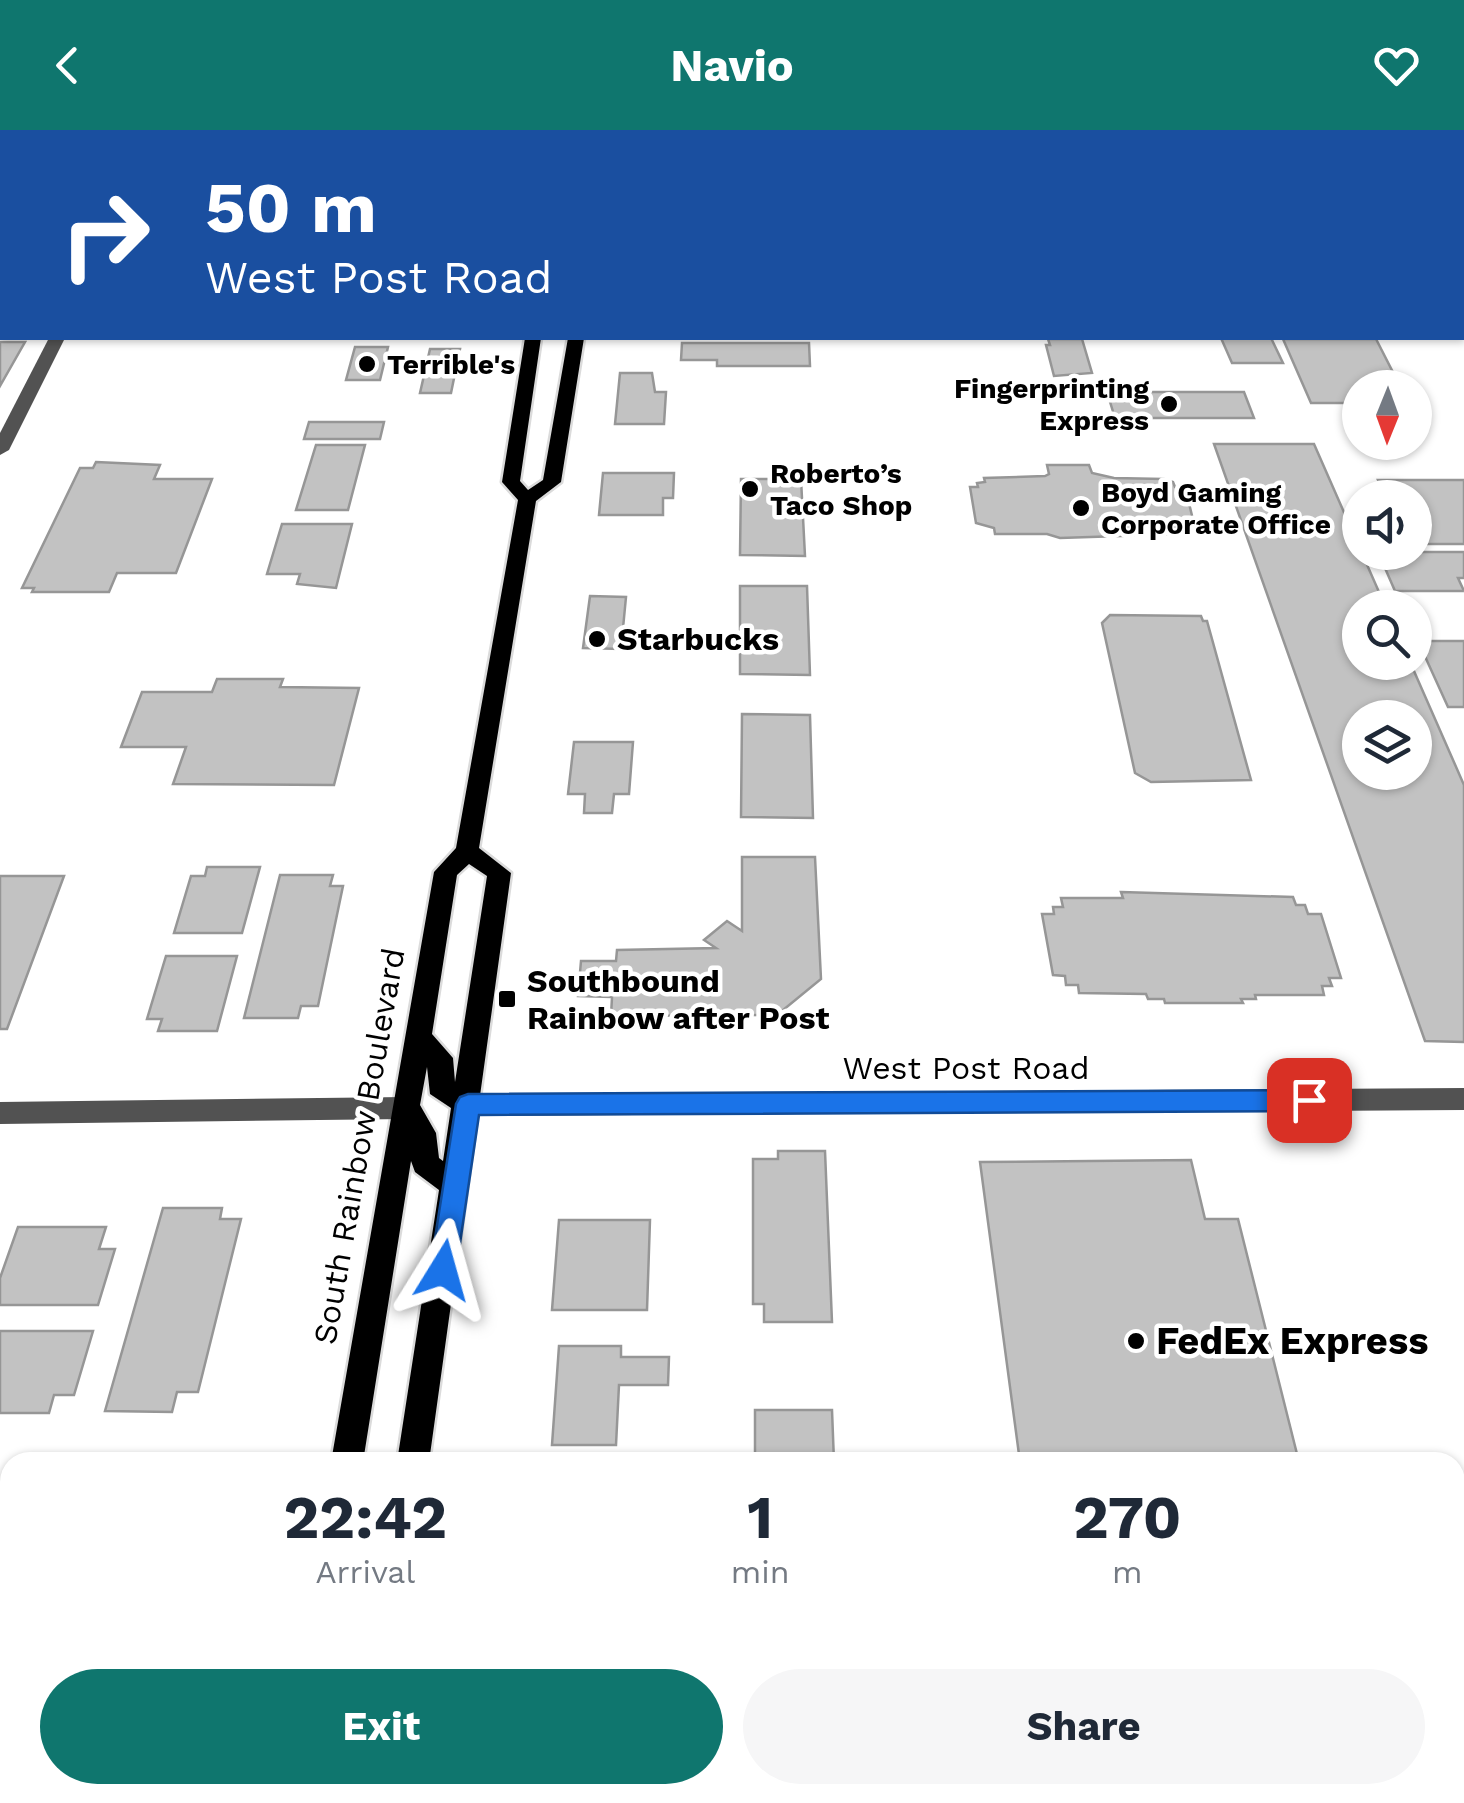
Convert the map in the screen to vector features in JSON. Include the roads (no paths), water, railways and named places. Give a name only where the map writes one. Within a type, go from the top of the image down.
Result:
[{"type":"main road","name":"South Rainbow Boulevard","points":[[527,499],[511,482],[534,340]]},
{"type":"main road","name":"South Rainbow Boulevard","points":[[349,1452],[446,872],[467,850],[527,499],[552,482],[576,340]]},
{"type":"main road","points":[[415,1452],[499,872],[467,850]]},
{"type":"main road","points":[[418,1037],[440,1058],[439,1086],[468,1104]]},
{"type":"main road","points":[[406,1108],[421,1123],[425,1163],[455,1187]]},
{"type":"street","points":[[0,450],[56,340]]},
{"type":"street","name":"West Post Road","points":[[468,1104],[1464,1100]]},
{"type":"street","points":[[0,1113],[406,1108]]},
{"type":"place","name":"Terrible's","points":[[367,364]]},
{"type":"place","name":"Fingerprinting Express","points":[[1169,404]]},
{"type":"place","name":"Roberto’s Taco Shop","points":[[750,489]]},
{"type":"place","name":"Boyd Gaming Corporate Office","points":[[1081,508]]},
{"type":"place","name":"Starbucks","points":[[597,639]]},
{"type":"place","name":"Southbound Rainbow after Post","points":[[507,999]]},
{"type":"place","name":"FedEx Express","points":[[1136,1341]]}]
